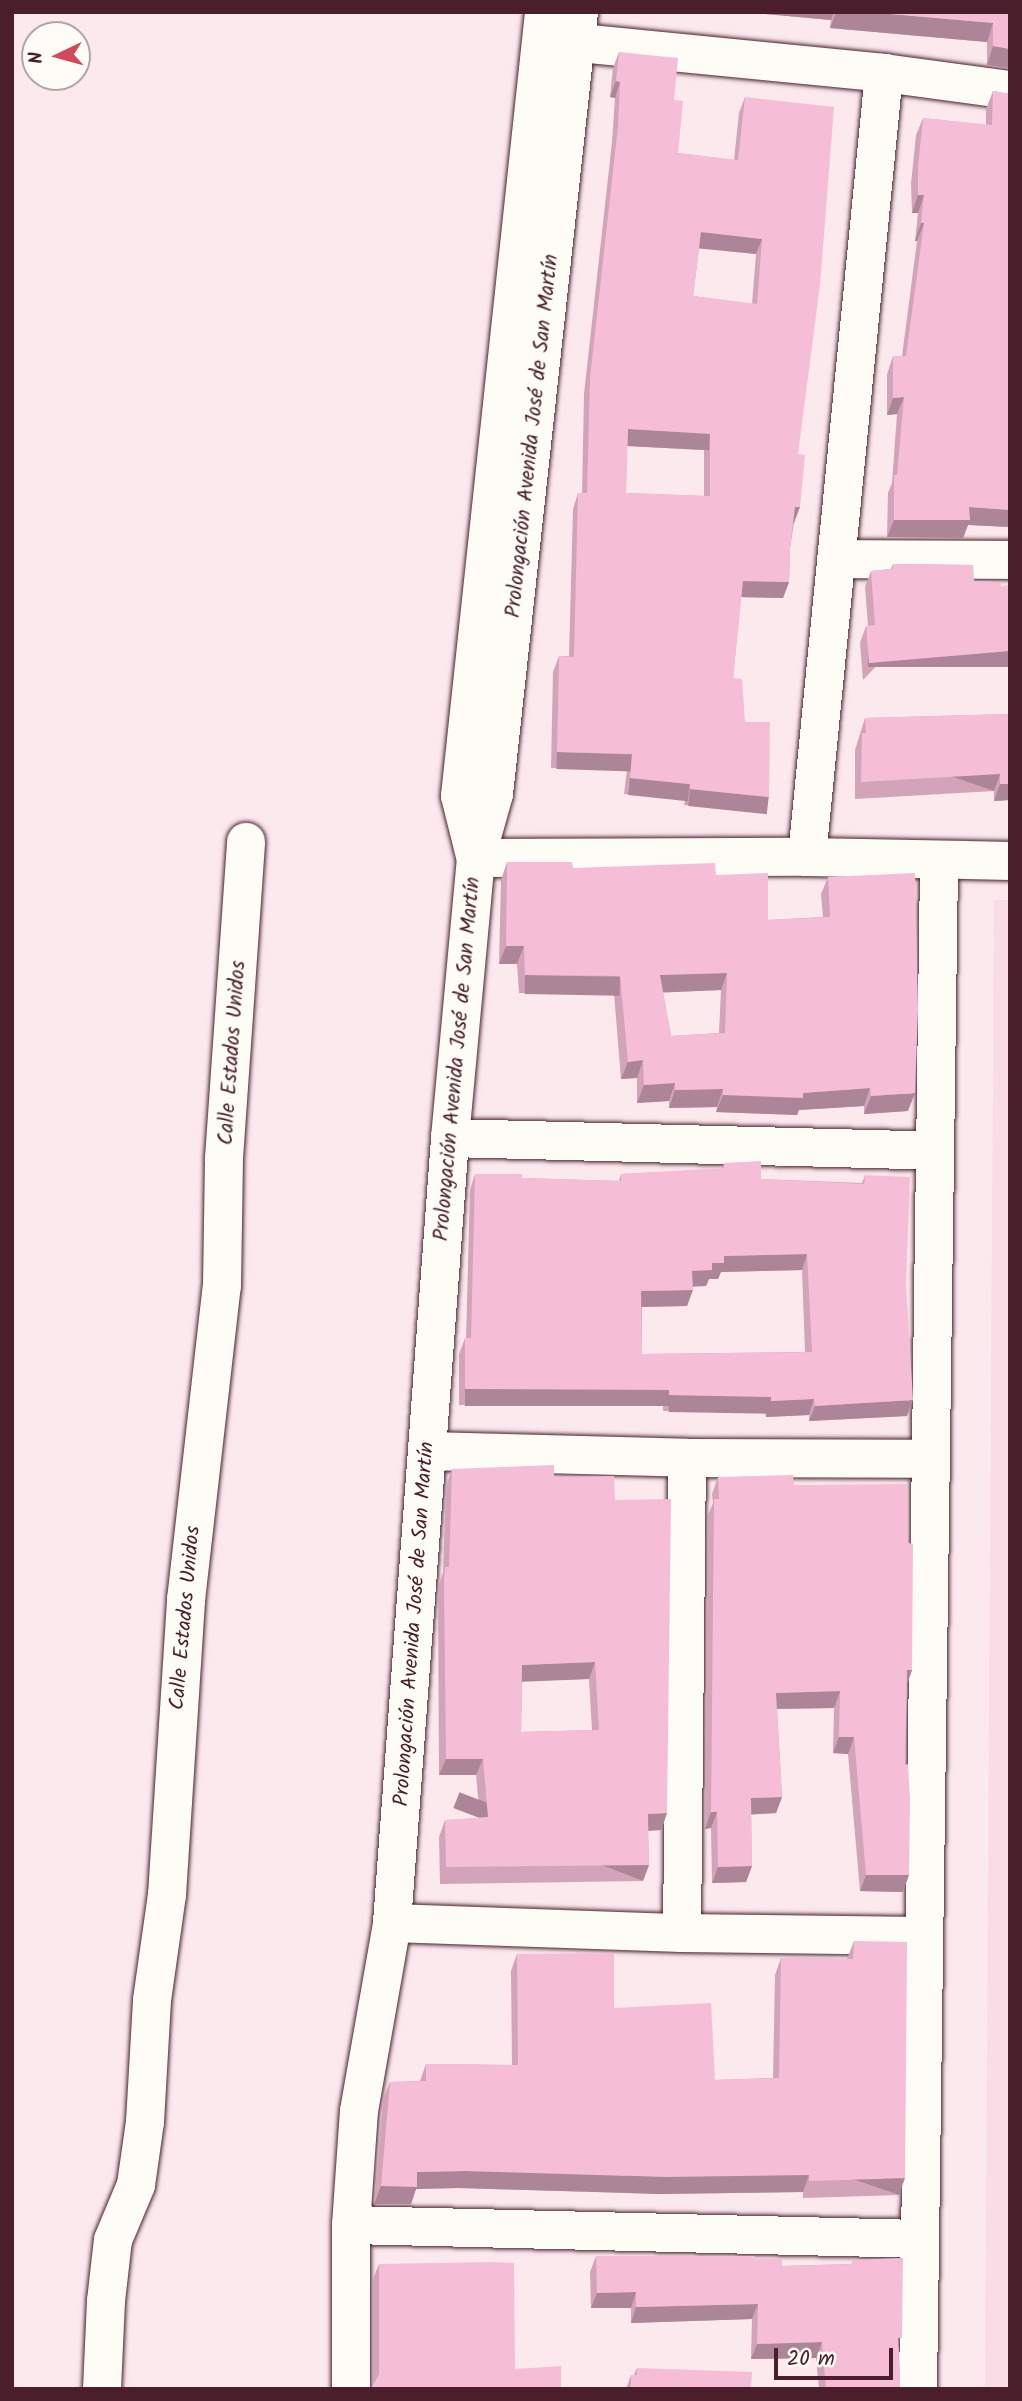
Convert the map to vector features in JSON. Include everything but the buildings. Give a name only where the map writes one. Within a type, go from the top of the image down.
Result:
[{"type":"street","points":[[560,26],[1010,90]]},
{"type":"street","name":"Prolongación Avenida José de San Martín","points":[[351,2389],[351,2225],[359,2111],[392,1923],[450,1138],[476,858],[460,796],[560,26]]},
{"type":"street","points":[[807,857],[884,73]]},
{"type":"street","points":[[837,559],[1010,560]]},
{"type":"street","name":"Calle Estados Unidos","points":[[103,2389],[106,2301],[113,2240],[136,2185],[145,2122],[152,2000],[167,1895],[186,1600],[222,1286],[225,1158],[246,842]]},
{"type":"street","points":[[476,858],[807,857],[1010,861]]},
{"type":"street","points":[[918,2389],[939,859]]},
{"type":"street","points":[[450,1138],[935,1151]]},
{"type":"street","points":[[428,1451],[687,1458],[931,1459]]},
{"type":"street","points":[[682,1933],[687,1458]]},
{"type":"street","points":[[392,1923],[682,1933],[924,1936]]},
{"type":"street","points":[[351,2225],[920,2239]]},
{"type":"shaded area","points":[[994,900],[1010,900],[1010,2389],[985,2389]]}]
